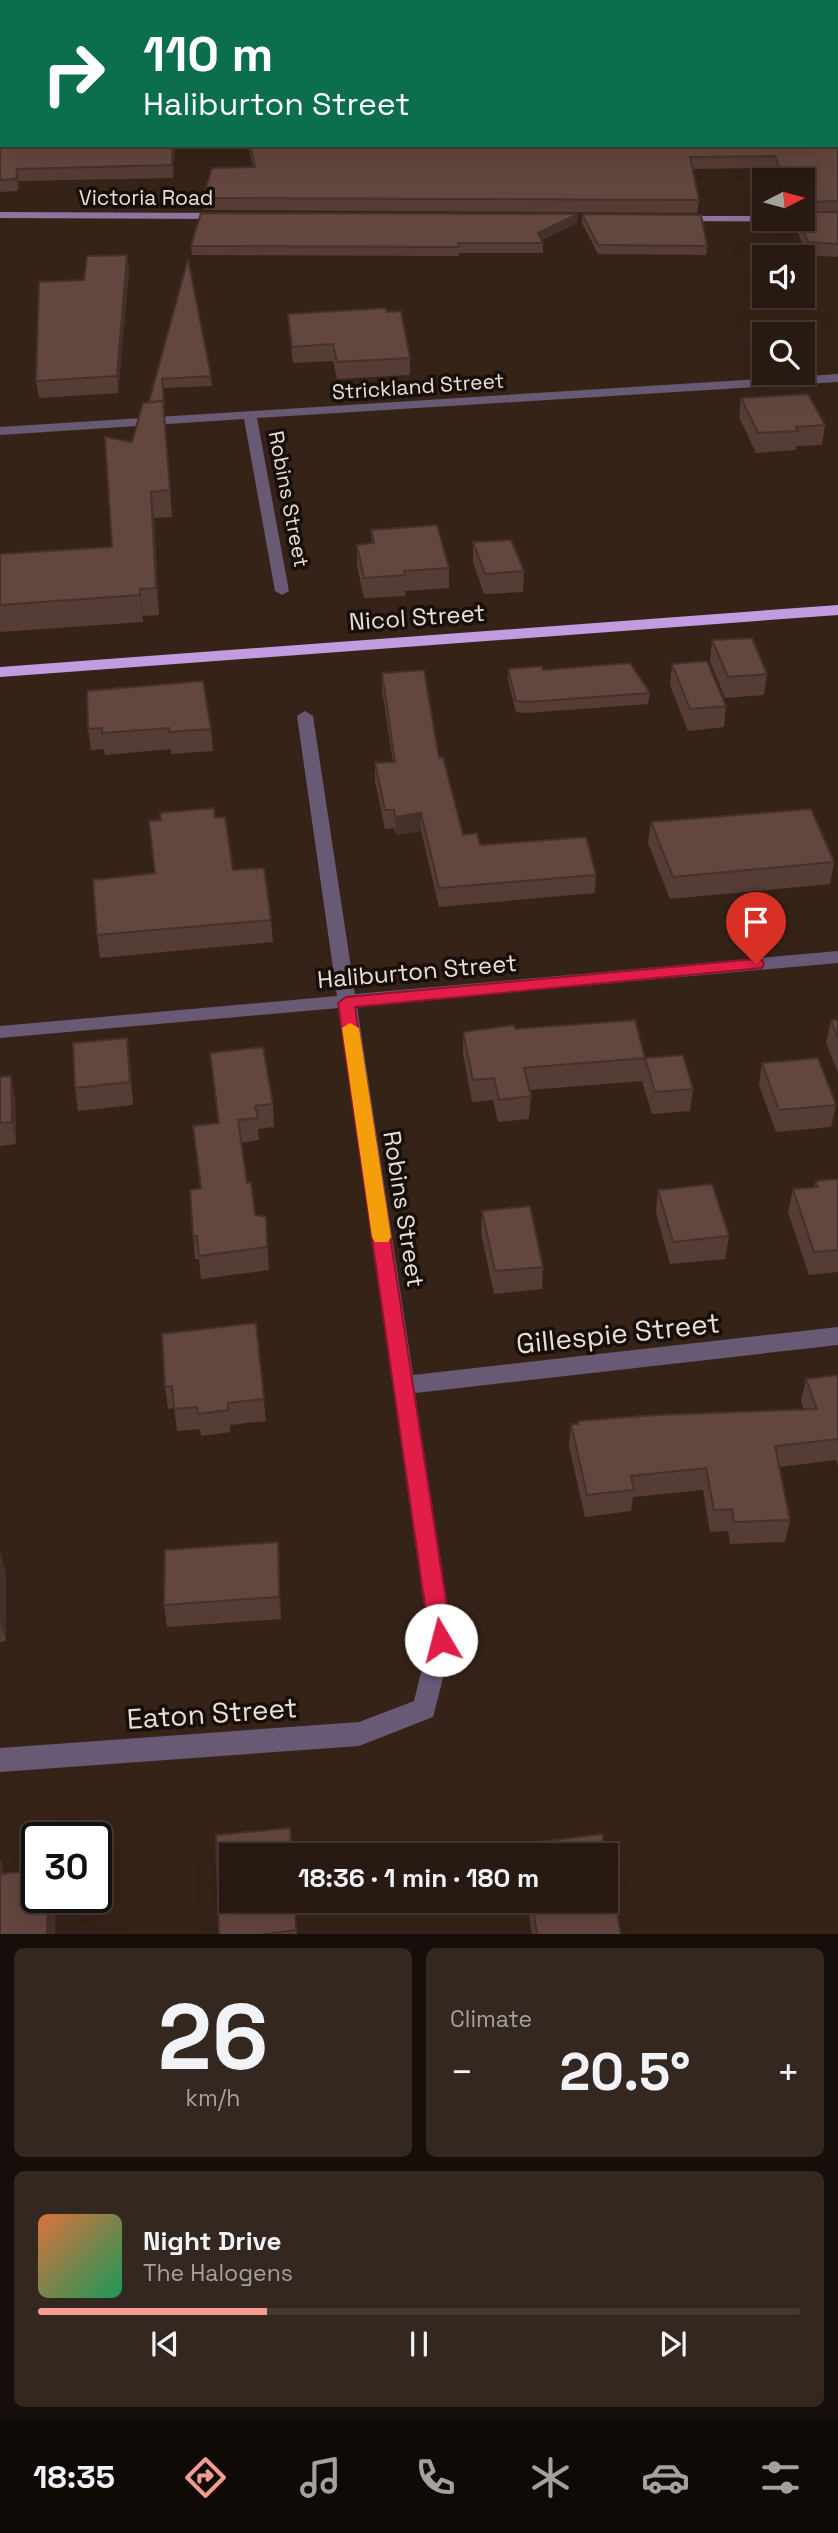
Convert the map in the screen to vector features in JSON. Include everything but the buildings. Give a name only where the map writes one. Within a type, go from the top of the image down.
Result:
[{"type":"highway","name":"Nicol Street","points":[[0,672],[838,610]]},
{"type":"street","name":"Victoria Road","points":[[0,215],[233,216]]},
{"type":"street","points":[[673,219],[838,219]]},
{"type":"street","name":"Strickland Street","points":[[0,431],[838,379]]},
{"type":"street","name":"Robins Street","points":[[250,415],[282,590]]},
{"type":"street","name":"Robins Street","points":[[305,716],[441,1640],[424,1709]]},
{"type":"street","name":"Haliburton Street","points":[[0,1032],[838,957]]},
{"type":"street","name":"Gillespie Street","points":[[404,1385],[838,1336]]},
{"type":"street","name":"Eaton Street","points":[[0,1760],[359,1734],[424,1709]]},
{"type":"slow traffic","points":[[350,1028],[381,1237]]},
{"type":"route","points":[[441,1640],[346,1003],[756,964]]}]
